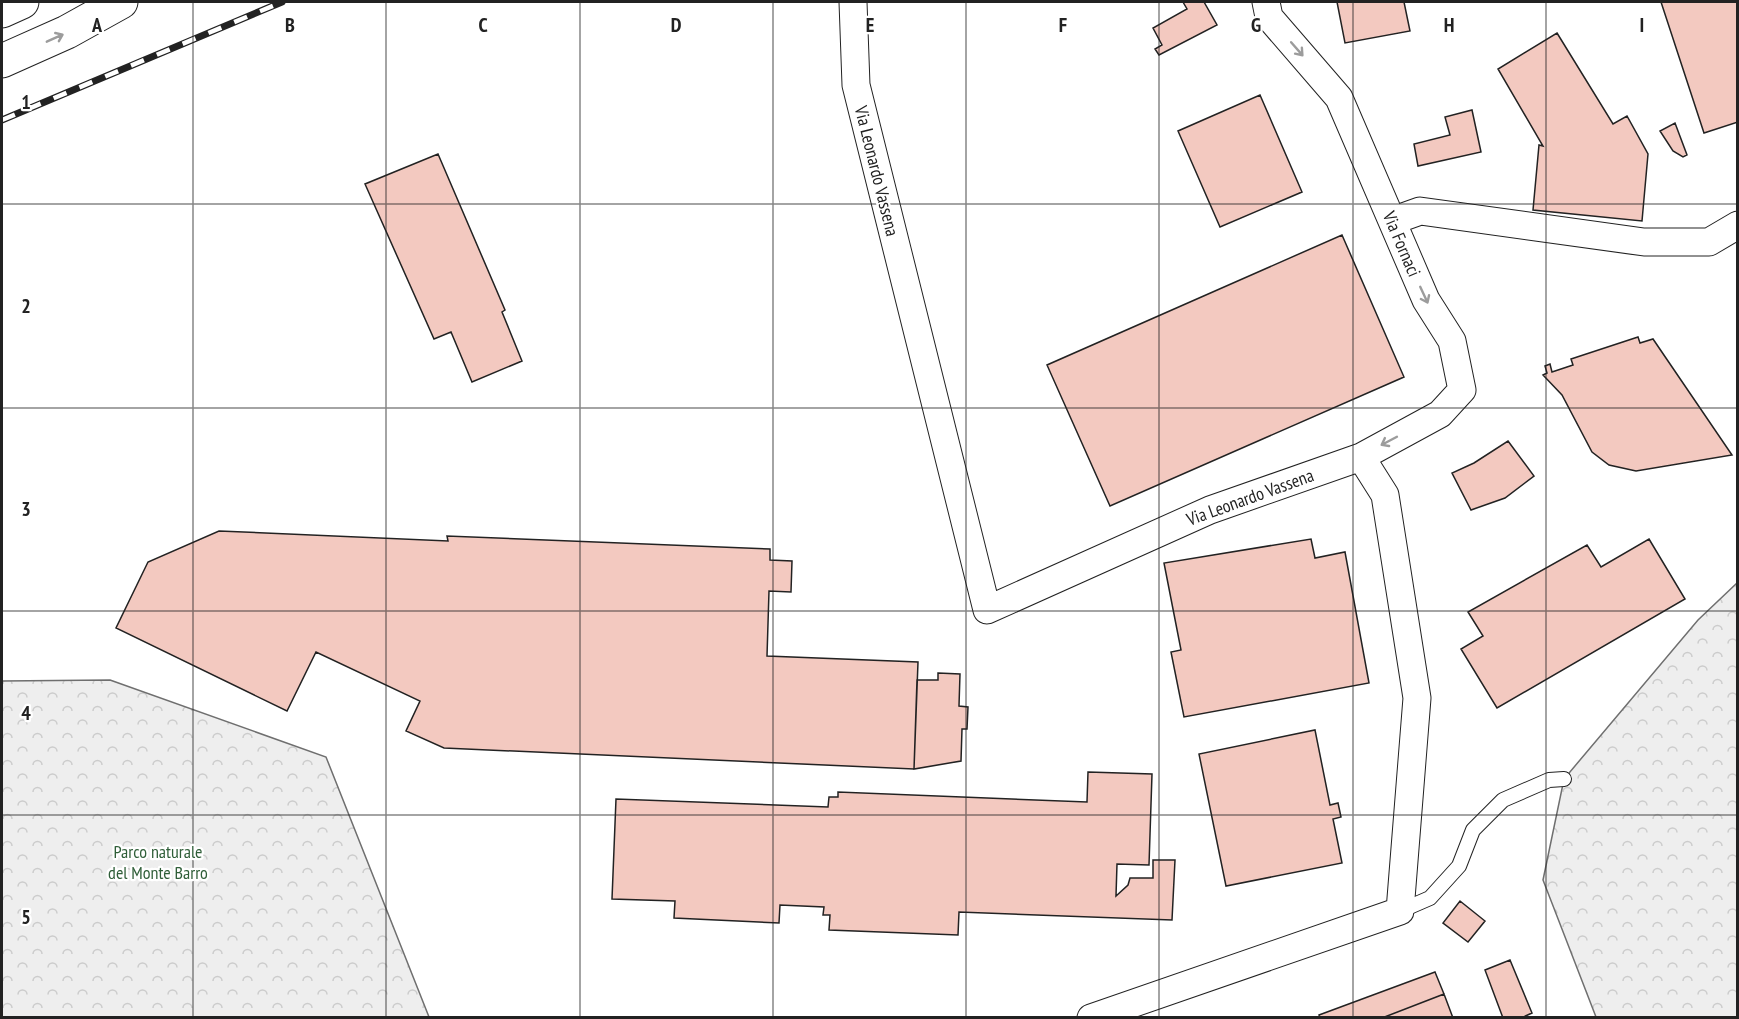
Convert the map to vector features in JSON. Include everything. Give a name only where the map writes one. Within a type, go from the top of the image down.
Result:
[{"type":"main road","points":[[2,11],[22,2]]},
{"type":"main road","points":[[2,61],[67,32],[121,2]]},
{"type":"street","name":"Via Leonardo Vassena","points":[[853,2],[856,85],[987,610],[1210,510],[1361,457]]},
{"type":"street","name":"Via Fornaci","points":[[1266,2],[1269,17],[1340,98],[1426,300],[1452,341],[1462,390],[1440,414],[1361,457]]},
{"type":"street","points":[[1392,221],[1420,212],[1644,242],[1709,242],[1737,225]]},
{"type":"street","points":[[1091,1017],[1400,911],[1417,698],[1385,495],[1361,457]]},
{"type":"lane","points":[[1400,911],[1430,898],[1459,866],[1473,830],[1503,800],[1549,780],[1564,779]]},
{"type":"green space","points":[[1737,583],[1737,1017],[1596,1017],[1543,880],[1564,779],[1698,620]]},
{"type":"green space","name":"Parco naturale del Monte Barro","points":[[110,680],[326,757],[429,1017],[2,1017],[2,681]]},
{"type":"building","points":[[1183,2],[1204,2],[1217,25],[1159,55],[1155,49],[1162,45],[1153,28],[1187,9]]},
{"type":"building","points":[[1337,2],[1404,2],[1410,31],[1345,43]]},
{"type":"building","points":[[1661,2],[1738,2],[1738,122],[1704,133]]},
{"type":"building","points":[[1557,33],[1613,124],[1627,116],[1648,154],[1642,221],[1533,210],[1539,145],[1543,146],[1498,69]]},
{"type":"building","points":[[1260,95],[1302,192],[1220,227],[1178,131]]},
{"type":"building","points":[[1472,110],[1481,152],[1418,166],[1414,144],[1450,135],[1445,117]]},
{"type":"building","points":[[1675,123],[1687,155],[1683,157],[1673,151],[1660,131]]},
{"type":"building","points":[[438,154],[505,310],[502,312],[522,361],[472,382],[451,332],[434,339],[365,184]]},
{"type":"building","points":[[1342,235],[1404,377],[1110,506],[1047,365]]},
{"type":"building","points":[[1638,337],[1640,343],[1653,339],[1732,455],[1636,471],[1609,465],[1592,452],[1562,395],[1543,375],[1547,373],[1545,366],[1550,364],[1552,372],[1573,365],[1571,359]]},
{"type":"building","points":[[1508,441],[1534,476],[1505,498],[1471,510],[1452,473],[1474,463]]},
{"type":"building","points":[[219,531],[448,541],[447,536],[770,549],[770,560],[792,561],[791,592],[769,591],[767,656],[918,662],[914,769],[444,748],[406,731],[420,701],[316,652],[287,711],[116,628],[148,562]]},
{"type":"building","points":[[1311,539],[1315,558],[1345,552],[1369,683],[1184,717],[1171,652],[1181,650],[1164,563]]},
{"type":"building","points":[[1649,539],[1685,599],[1497,708],[1461,649],[1483,636],[1468,612],[1587,545],[1601,567]]},
{"type":"building","points":[[938,673],[960,674],[959,706],[968,707],[967,729],[962,729],[961,761],[914,769],[917,680],[938,680]]},
{"type":"building","points":[[1315,730],[1330,805],[1338,803],[1341,817],[1333,819],[1342,863],[1226,886],[1199,754]]},
{"type":"building","points":[[1088,772],[1152,774],[1149,865],[1117,864],[1116,896],[1128,885],[1130,878],[1153,878],[1153,860],[1175,860],[1172,920],[959,912],[958,935],[829,930],[830,915],[823,915],[824,907],[780,905],[779,923],[674,918],[675,901],[612,899],[616,799],[828,807],[829,797],[838,797],[838,792],[1087,802]]},
{"type":"building","points":[[1460,901],[1485,921],[1468,942],[1443,923]]},
{"type":"building","points":[[1510,960],[1532,1013],[1521,1018],[1503,1018],[1485,970]]},
{"type":"building","points":[[1435,972],[1444,994],[1382,1018],[1320,1018],[1319,1015]]},
{"type":"building","points":[[1444,994],[1453,1018],[1382,1018]]},
{"type":"railway","points":[[2,120],[282,2]]}]
